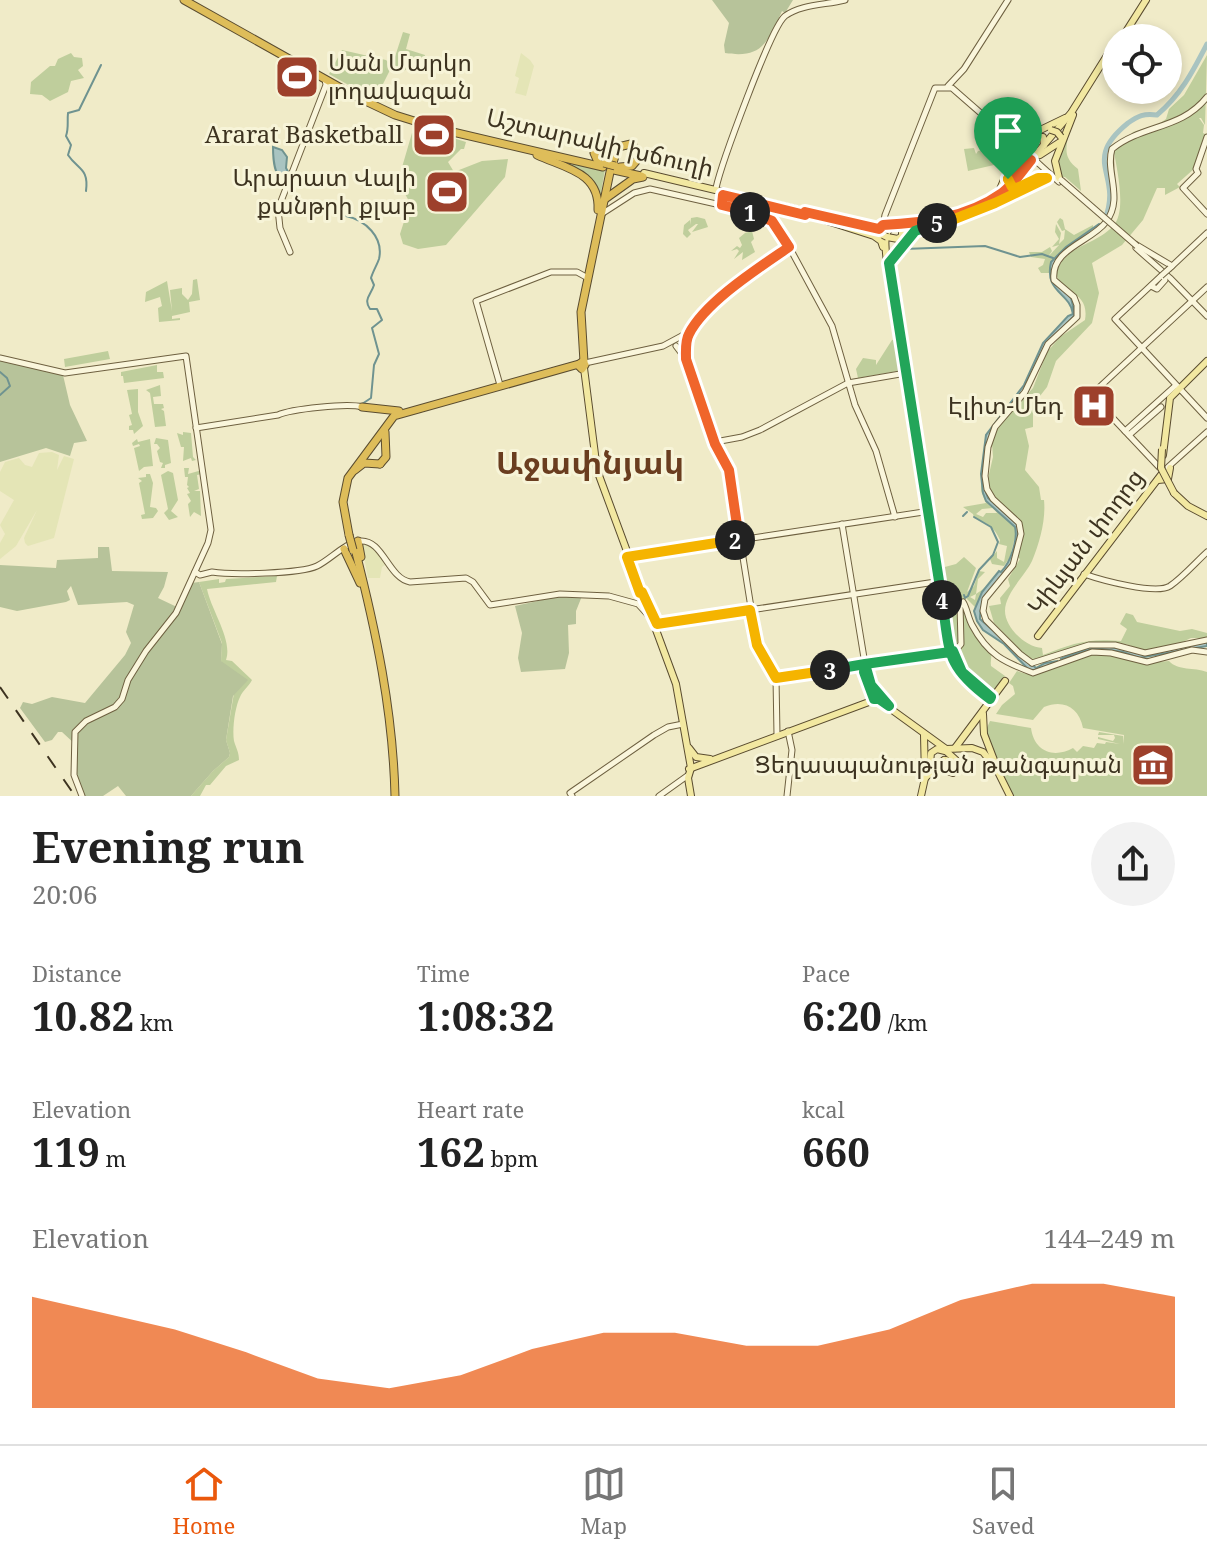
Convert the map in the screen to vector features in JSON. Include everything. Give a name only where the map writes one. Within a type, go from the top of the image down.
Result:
[{"type":"highway","points":[[188,0],[336,84]]},
{"type":"highway","points":[[312,70],[336,84]]},
{"type":"highway","name":"Աշտարակի խճուղի","points":[[336,84],[410,118],[512,145],[602,164]]},
{"type":"highway","name":"Աշտարակի խճուղի","points":[[484,138],[642,174]]},
{"type":"highway","points":[[598,221],[606,204],[615,151],[620,145],[631,144],[637,150],[638,159],[632,166],[616,168]]},
{"type":"highway","points":[[512,145],[576,171],[588,179],[598,197],[598,221],[578,318],[582,365]]},
{"type":"highway","points":[[582,365],[580,317],[610,159],[610,151],[599,146],[594,156],[602,164]]},
{"type":"highway","points":[[606,204],[607,196],[642,174]]},
{"type":"highway","points":[[350,534],[343,509],[345,487],[352,469],[394,416],[582,365]]},
{"type":"highway","points":[[380,464],[372,461],[369,455],[374,441],[391,421],[407,412],[582,365]]},
{"type":"highway","points":[[362,407],[391,412],[428,406]]},
{"type":"highway","points":[[351,475],[362,464],[380,464],[386,457],[384,428],[379,413],[362,407]]},
{"type":"highway","points":[[362,407],[376,414],[381,420],[381,428],[351,475],[344,502],[351,549],[366,592]]},
{"type":"highway","points":[[358,541],[388,697],[394,796]]},
{"type":"main road","points":[[1128,24],[1143,0]]},
{"type":"main road","points":[[1034,158],[1072,114],[1102,69]]},
{"type":"main road","points":[[1032,134],[1072,114]]},
{"type":"main road","points":[[980,207],[1007,193],[1072,114]]},
{"type":"main road","points":[[994,198],[1003,188],[1014,156],[1009,136],[1019,137],[1051,130],[1061,137],[1057,145],[1011,173],[1008,182],[1017,188],[1038,178],[1059,180],[1055,161],[1072,114]]},
{"type":"main road","points":[[1034,158],[1027,144],[1040,135],[1044,138],[1044,146]]},
{"type":"main road","name":"Աշտարակի խճուղի","points":[[682,184],[899,241],[915,227],[957,218],[980,207],[1008,188],[1034,158]]},
{"type":"main road","name":"Աշտարակի խճուղի","points":[[642,174],[846,222],[896,239],[917,222],[955,216],[980,207]]},
{"type":"main road","points":[[980,207],[1047,178]]},
{"type":"main road","points":[[888,264],[918,229],[957,218]]},
{"type":"main road","points":[[827,221],[879,239],[888,264]]},
{"type":"main road","points":[[846,222],[879,229],[883,225]]},
{"type":"main road","points":[[917,222],[891,227],[885,237],[888,264],[952,651],[962,672],[992,698]]},
{"type":"main road","points":[[1163,446],[1161,406],[1177,386],[1207,359]]},
{"type":"main road","points":[[582,365],[594,459],[676,684],[690,796]]},
{"type":"main road","points":[[1177,386],[1169,401],[1161,467],[1176,494],[1206,511]]},
{"type":"main road","name":"Կիևյան փողոց","points":[[1038,637],[1164,473]]},
{"type":"main road","points":[[649,614],[670,674],[687,744],[687,775]]},
{"type":"main road","points":[[976,720],[1005,681]]},
{"type":"main road","points":[[923,796],[929,778],[992,698]]},
{"type":"main road","points":[[687,775],[819,719],[879,699],[948,753]]},
{"type":"main road","points":[[687,775],[713,759],[874,701],[948,753],[972,750],[983,754],[1010,796]]},
{"type":"main road","points":[[984,710],[984,734],[1010,796]]},
{"type":"main road","points":[[925,778],[951,750],[972,748],[980,743],[981,724],[976,720]]},
{"type":"main road","points":[[921,733],[925,778],[923,796]]},
{"type":"main road","points":[[687,744],[696,757],[713,759]]},
{"type":"main road","points":[[972,748],[986,754],[996,768]]},
{"type":"street","points":[[716,188],[741,115],[779,22],[795,11],[845,0]]},
{"type":"street","points":[[885,237],[883,225],[935,89],[951,86],[1008,0]]},
{"type":"street","points":[[290,252],[286,248],[277,214],[326,85],[325,79]]},
{"type":"street","points":[[296,159],[327,88],[336,84]]},
{"type":"street","points":[[951,86],[1137,246],[1207,315]]},
{"type":"street","points":[[1031,667],[986,620],[983,611],[985,599],[1013,565],[1021,534],[1019,523],[993,499],[986,483],[992,434],[1025,392],[1048,344],[1077,317],[1074,297],[1054,280],[1054,271],[1065,253],[1092,236],[1108,219],[1115,189],[1111,152],[1132,136],[1182,120],[1197,110],[1207,97]]},
{"type":"street","points":[[1207,137],[1198,159],[1198,173],[1183,188],[1207,214]]},
{"type":"street","points":[[642,174],[716,188],[734,196]]},
{"type":"street","points":[[606,204],[650,189],[746,211],[772,221],[834,332],[858,416],[877,454],[895,517]]},
{"type":"street","points":[[722,205],[723,195]]},
{"type":"street","points":[[746,211],[749,201]]},
{"type":"street","points":[[883,225],[917,222]]},
{"type":"street","points":[[1207,233],[1115,319],[1207,418]]},
{"type":"street","points":[[582,365],[681,343],[737,280],[788,246]]},
{"type":"street","points":[[1137,246],[1165,276],[1158,289],[1151,286]]},
{"type":"street","points":[[1137,246],[1171,267]]},
{"type":"street","points":[[1154,264],[1193,300]]},
{"type":"street","points":[[500,385],[476,301],[551,272],[577,272],[586,277]]},
{"type":"street","points":[[1207,287],[1091,395],[1164,473],[1207,433]]},
{"type":"street","points":[[681,343],[714,442],[730,473],[757,645],[776,678],[777,735]]},
{"type":"street","points":[[0,358],[65,373],[186,356],[211,530],[208,543],[176,613],[146,651],[128,680],[122,699],[115,707],[86,721],[75,732],[74,775],[82,796]]},
{"type":"street","points":[[714,442],[753,433],[848,383],[906,372]]},
{"type":"street","points":[[1127,433],[1161,406],[1177,386]]},
{"type":"street","points":[[196,428],[266,418],[289,411],[352,404],[362,407]]},
{"type":"street","points":[[628,557],[929,512]]},
{"type":"street","points":[[842,524],[865,664],[871,685],[889,706]]},
{"type":"street","points":[[195,572],[200,575],[212,572],[305,570],[351,549],[358,541],[373,546],[402,580],[466,578],[473,582],[490,605],[560,594],[609,596],[638,604],[657,624],[660,631],[657,634]]},
{"type":"street","points":[[1086,575],[1162,589],[1171,585],[1207,552]]},
{"type":"street","points":[[657,624],[940,582]]},
{"type":"street","points":[[638,604],[641,593]]},
{"type":"street","points":[[776,678],[952,651],[961,644],[960,604],[965,602],[971,623],[993,654],[1000,660],[1045,671],[1092,652],[1111,653],[1147,662],[1192,650],[1207,652]]},
{"type":"street","points":[[1031,667],[1089,645],[1115,645],[1145,653],[1207,640]]},
{"type":"street","points":[[865,664],[864,672],[874,701]]},
{"type":"street","points":[[571,795],[668,727],[682,724]]},
{"type":"street","points":[[787,796],[792,750],[788,733]]},
{"type":"street","points":[[661,796],[687,775]]},
{"type":"green space","points":[[712,0],[793,0],[785,13],[782,11],[768,39],[756,51],[725,53],[729,23]]},
{"type":"green space","points":[[403,32],[410,34],[406,49],[425,55],[424,60],[400,73],[392,66]]},
{"type":"green space","points":[[342,50],[386,60],[392,66],[375,100],[329,74]]},
{"type":"green space","points":[[71,53],[74,57],[82,58],[83,66],[78,70],[84,78],[71,81],[68,92],[50,101],[42,95],[30,94],[31,82],[50,66],[55,66],[58,59]]},
{"type":"green space","points":[[521,53],[534,66],[526,96],[515,93],[519,78],[515,76]]},
{"type":"green space","points":[[1207,55],[1205,125],[1199,118],[1204,125],[1203,133],[1207,135],[1195,168],[1177,184],[1180,187],[1165,195],[1165,188],[1157,188],[1143,220],[1122,245],[1092,263],[1099,293],[1092,323],[1056,361],[1047,387],[1033,405],[1033,427],[1025,429],[1029,446],[1025,470],[1039,487],[1041,500],[1044,500],[1043,523],[1032,561],[1012,591],[1005,611],[1012,630],[1029,644],[1042,648],[1043,655],[1081,642],[1121,641],[1127,629],[1120,624],[1126,613],[1133,615],[1137,622],[1180,631],[1192,629],[1207,633],[1207,638],[1191,638],[1176,645],[1145,651],[1126,644],[1091,642],[1041,660],[1028,658],[994,623],[989,606],[1001,604],[1000,598],[1010,586],[1008,579],[1020,559],[1017,557],[1021,529],[986,487],[993,457],[992,444],[998,426],[1033,388],[1047,352],[1060,337],[1085,320],[1083,303],[1063,285],[1056,273],[1067,256],[1106,233],[1117,220],[1120,190],[1114,152],[1133,132],[1166,119],[1169,109],[1174,104],[1182,104]]},
{"type":"green space","points":[[1070,125],[1067,155],[1078,169],[1081,191],[1061,177],[1057,162]]},
{"type":"green space","name":"Արարատ Վալի քանթրի քլաբ","points":[[418,127],[466,142],[464,149],[448,162],[454,172],[482,161],[508,159],[505,177],[446,245],[418,249],[403,244],[400,234],[410,203],[398,181],[412,133],[416,134]]},
{"type":"green space","points":[[974,148],[976,154],[992,149],[994,165],[968,171],[964,149]]},
{"type":"green space","points":[[542,154],[605,170],[600,198],[596,187]]},
{"type":"green space","points":[[691,218],[705,219],[708,227],[692,232],[696,224],[688,230],[691,234],[687,238],[683,234],[684,225],[690,220],[690,225]]},
{"type":"green space","points":[[1060,218],[1065,229],[1074,235],[1093,225],[1093,228],[1051,262],[1049,273],[1041,273],[1038,268],[1045,259],[1031,257],[1029,252],[1042,252],[1050,247],[1052,251],[1048,257],[1059,245],[1052,247],[1059,239],[1055,232],[1056,224],[1061,233],[1059,244],[1064,239],[1065,230],[1062,231],[1057,222]]},
{"type":"green space","points":[[752,231],[754,239],[751,242],[755,252],[742,260],[743,252],[734,259],[739,251],[731,251],[742,245],[739,238]]},
{"type":"green space","points":[[197,279],[200,300],[189,302],[190,312],[172,316],[172,319],[180,320],[159,322],[160,297],[145,302],[146,292],[167,281],[172,311],[170,290],[182,288],[182,294],[188,300],[192,294],[193,280]]},
{"type":"green space","points":[[897,339],[901,366],[898,371],[858,378],[856,369],[863,358],[876,360],[876,365],[892,340]]},
{"type":"green space","points":[[108,351],[110,359],[65,367],[64,359]]},
{"type":"green space","points":[[0,360],[63,375],[70,405],[87,441],[74,443],[70,456],[46,448],[0,462]]},
{"type":"green space","points":[[157,365],[157,372],[163,372],[164,378],[124,383],[121,376],[121,372]]},
{"type":"green space","points":[[160,385],[161,396],[153,397],[154,404],[163,404],[164,408],[161,409],[166,426],[155,427],[150,393],[146,390]]},
{"type":"green space","points":[[138,389],[138,412],[143,426],[134,434],[133,430],[129,430],[132,425],[129,415],[132,414],[127,390]]},
{"type":"green space","points":[[183,432],[191,433],[193,457],[196,460],[183,461],[184,447],[181,447],[177,433],[183,435]]},
{"type":"green space","points":[[156,438],[168,440],[171,463],[165,468],[161,468],[163,463],[157,451],[160,448],[154,444]]},
{"type":"green space","points":[[137,439],[138,442],[150,439],[153,466],[139,471],[134,448],[140,446],[133,446],[132,443]]},
{"type":"green space","points":[[39,453],[59,455],[57,470],[64,456],[74,459],[54,538],[28,546],[25,543],[24,538],[37,510],[16,546],[0,559],[0,543],[5,534],[0,525],[14,500],[0,491],[0,472],[5,462],[19,458],[32,467]]},
{"type":"green space","points":[[184,468],[189,468],[188,474],[202,470],[202,474],[197,475],[199,489],[194,491],[200,491],[201,516],[194,512],[190,517],[188,504],[191,501],[187,494],[190,493]]},
{"type":"green space","points":[[168,471],[173,473],[178,500],[171,511],[178,517],[169,520],[164,513],[168,509],[161,475]]},
{"type":"green space","points":[[150,474],[153,483],[150,507],[158,511],[153,518],[142,519],[141,515],[145,514],[139,483],[142,481],[138,478],[146,477]]},
{"type":"green space","points":[[981,483],[986,501],[993,508],[982,509],[976,514],[983,517],[986,513],[997,513],[994,509],[1017,529],[1010,557],[1004,566],[992,564],[990,559],[997,551],[997,558],[1004,562],[1007,546],[999,544],[1000,540],[993,529],[963,507],[986,503]]},
{"type":"green space","points":[[361,542],[377,551],[385,565],[380,578],[368,578]]},
{"type":"green space","points":[[98,547],[109,547],[112,571],[168,572],[158,598],[179,608],[191,583],[199,582],[222,644],[221,661],[248,680],[233,696],[226,740],[229,757],[191,796],[126,796],[118,786],[103,796],[84,796],[76,773],[76,745],[62,732],[45,742],[20,708],[23,702],[32,704],[52,697],[85,703],[125,655],[131,643],[126,632],[134,605],[127,602],[78,605],[71,586],[67,591],[70,600],[66,602],[17,611],[0,607],[0,565],[56,568],[57,560],[98,558]]},
{"type":"green space","points":[[964,557],[976,568],[967,592],[974,586],[979,571],[985,572],[978,579],[976,594],[986,587],[975,607],[966,598],[966,606],[967,614],[988,647],[991,666],[1005,676],[992,692],[964,667],[953,638],[941,568],[956,564]]},
{"type":"green space","points":[[277,576],[276,582],[207,589],[227,643],[226,660],[232,661],[252,680],[240,697],[234,718],[234,741],[239,760],[226,766],[210,785],[206,785],[200,796],[191,796],[229,757],[226,740],[234,693],[221,661],[222,643],[199,582],[219,579],[219,583],[226,579]]},
{"type":"green space","points":[[560,596],[582,596],[576,611],[576,624],[568,625],[569,653],[565,669],[521,672],[518,658],[522,633],[515,606]]},
{"type":"green space","points":[[1098,652],[1143,663],[1169,661],[1177,666],[1207,672],[1207,796],[1013,796],[985,732],[990,721],[1031,728],[1040,747],[1052,753],[1073,748],[1077,752],[1083,746],[1094,748],[1097,743],[1120,744],[1098,739],[1113,741],[1115,738],[1114,735],[1098,735],[1099,732],[1123,736],[1123,744],[1124,735],[1083,728],[1074,710],[1064,705],[1044,707],[1033,720],[996,714],[1015,694],[1009,683],[1017,671],[1036,673]]},
{"type":"water","points":[[273,147],[282,150],[287,157],[286,168],[290,175],[286,184],[277,173]]},
{"type":"water","points":[[1099,224],[1101,226],[1064,254],[1052,276],[1071,298],[1075,315],[1046,345],[1023,394],[991,432],[985,490],[988,498],[1018,525],[1018,537],[1011,565],[986,598],[980,619],[1036,668],[1058,661],[1041,670],[1029,670],[1004,644],[983,630],[974,611],[982,592],[1008,562],[1015,538],[1015,527],[986,501],[983,493],[981,474],[986,435],[1024,385],[1043,343],[1073,314],[1051,280],[1051,262],[1066,247]]},
{"type":"water","points":[[1207,642],[1207,646],[1139,658],[1095,648],[1060,659],[1095,645],[1146,655]]},
{"type":"waterway","points":[[1105,219],[1109,203],[1104,158],[1107,148],[1128,123],[1148,114],[1157,115],[1173,99],[1207,44]]},
{"type":"waterway","points":[[86,191],[84,173],[68,155],[71,145],[66,136],[68,113],[79,110],[101,65]]},
{"type":"waterway","points":[[346,216],[360,221],[372,231],[380,251],[371,278],[374,285],[367,302],[370,309],[377,309],[382,320],[372,328],[379,354],[374,365],[371,398],[362,404]]},
{"type":"waterway","points":[[904,249],[985,246],[1020,257],[1042,254],[1053,258]]},
{"type":"waterway","points":[[0,372],[10,386],[0,395]]},
{"type":"waterway","points":[[963,516],[967,512]]},
{"type":"waterway","points":[[964,595],[965,598],[968,596],[979,570],[993,555],[998,542],[991,527],[974,517]]},
{"type":"railway","points":[[0,687],[75,796]]},
{"type":"place","name":"Սան Մարկո լողավազան","points":[[297,77]]},
{"type":"place","name":"Ararat Basketball","points":[[434,135]]},
{"type":"place","name":"Արարատ Վալի քանթրի քլաբ","points":[[447,192]]},
{"type":"place","name":"Էլիտ-Մեդ","points":[[1094,406]]},
{"type":"place","name":"Ցեղասպանության թանգարան","points":[[1153,765]]},
{"type":"district","name":"Աջափնյակ","points":[[590,463]]},
{"type":"route","points":[[1008,179],[1008,182],[1010,184],[1012,187],[1020,188],[1038,178],[1047,178],[952,220],[918,229],[889,263],[950,652],[962,676],[990,699],[962,672],[953,651],[950,652],[865,664],[871,685],[889,706],[874,699],[864,672],[865,664],[776,678],[757,645],[750,610],[657,624],[640,593],[627,557],[739,540],[729,470],[715,444],[686,356],[686,341],[690,332],[726,293],[789,247],[772,221],[756,213],[722,205],[723,195],[879,229],[883,225],[921,222],[960,214],[1004,192],[1008,188],[1014,181],[1031,160],[1011,173],[1008,179]]}]
